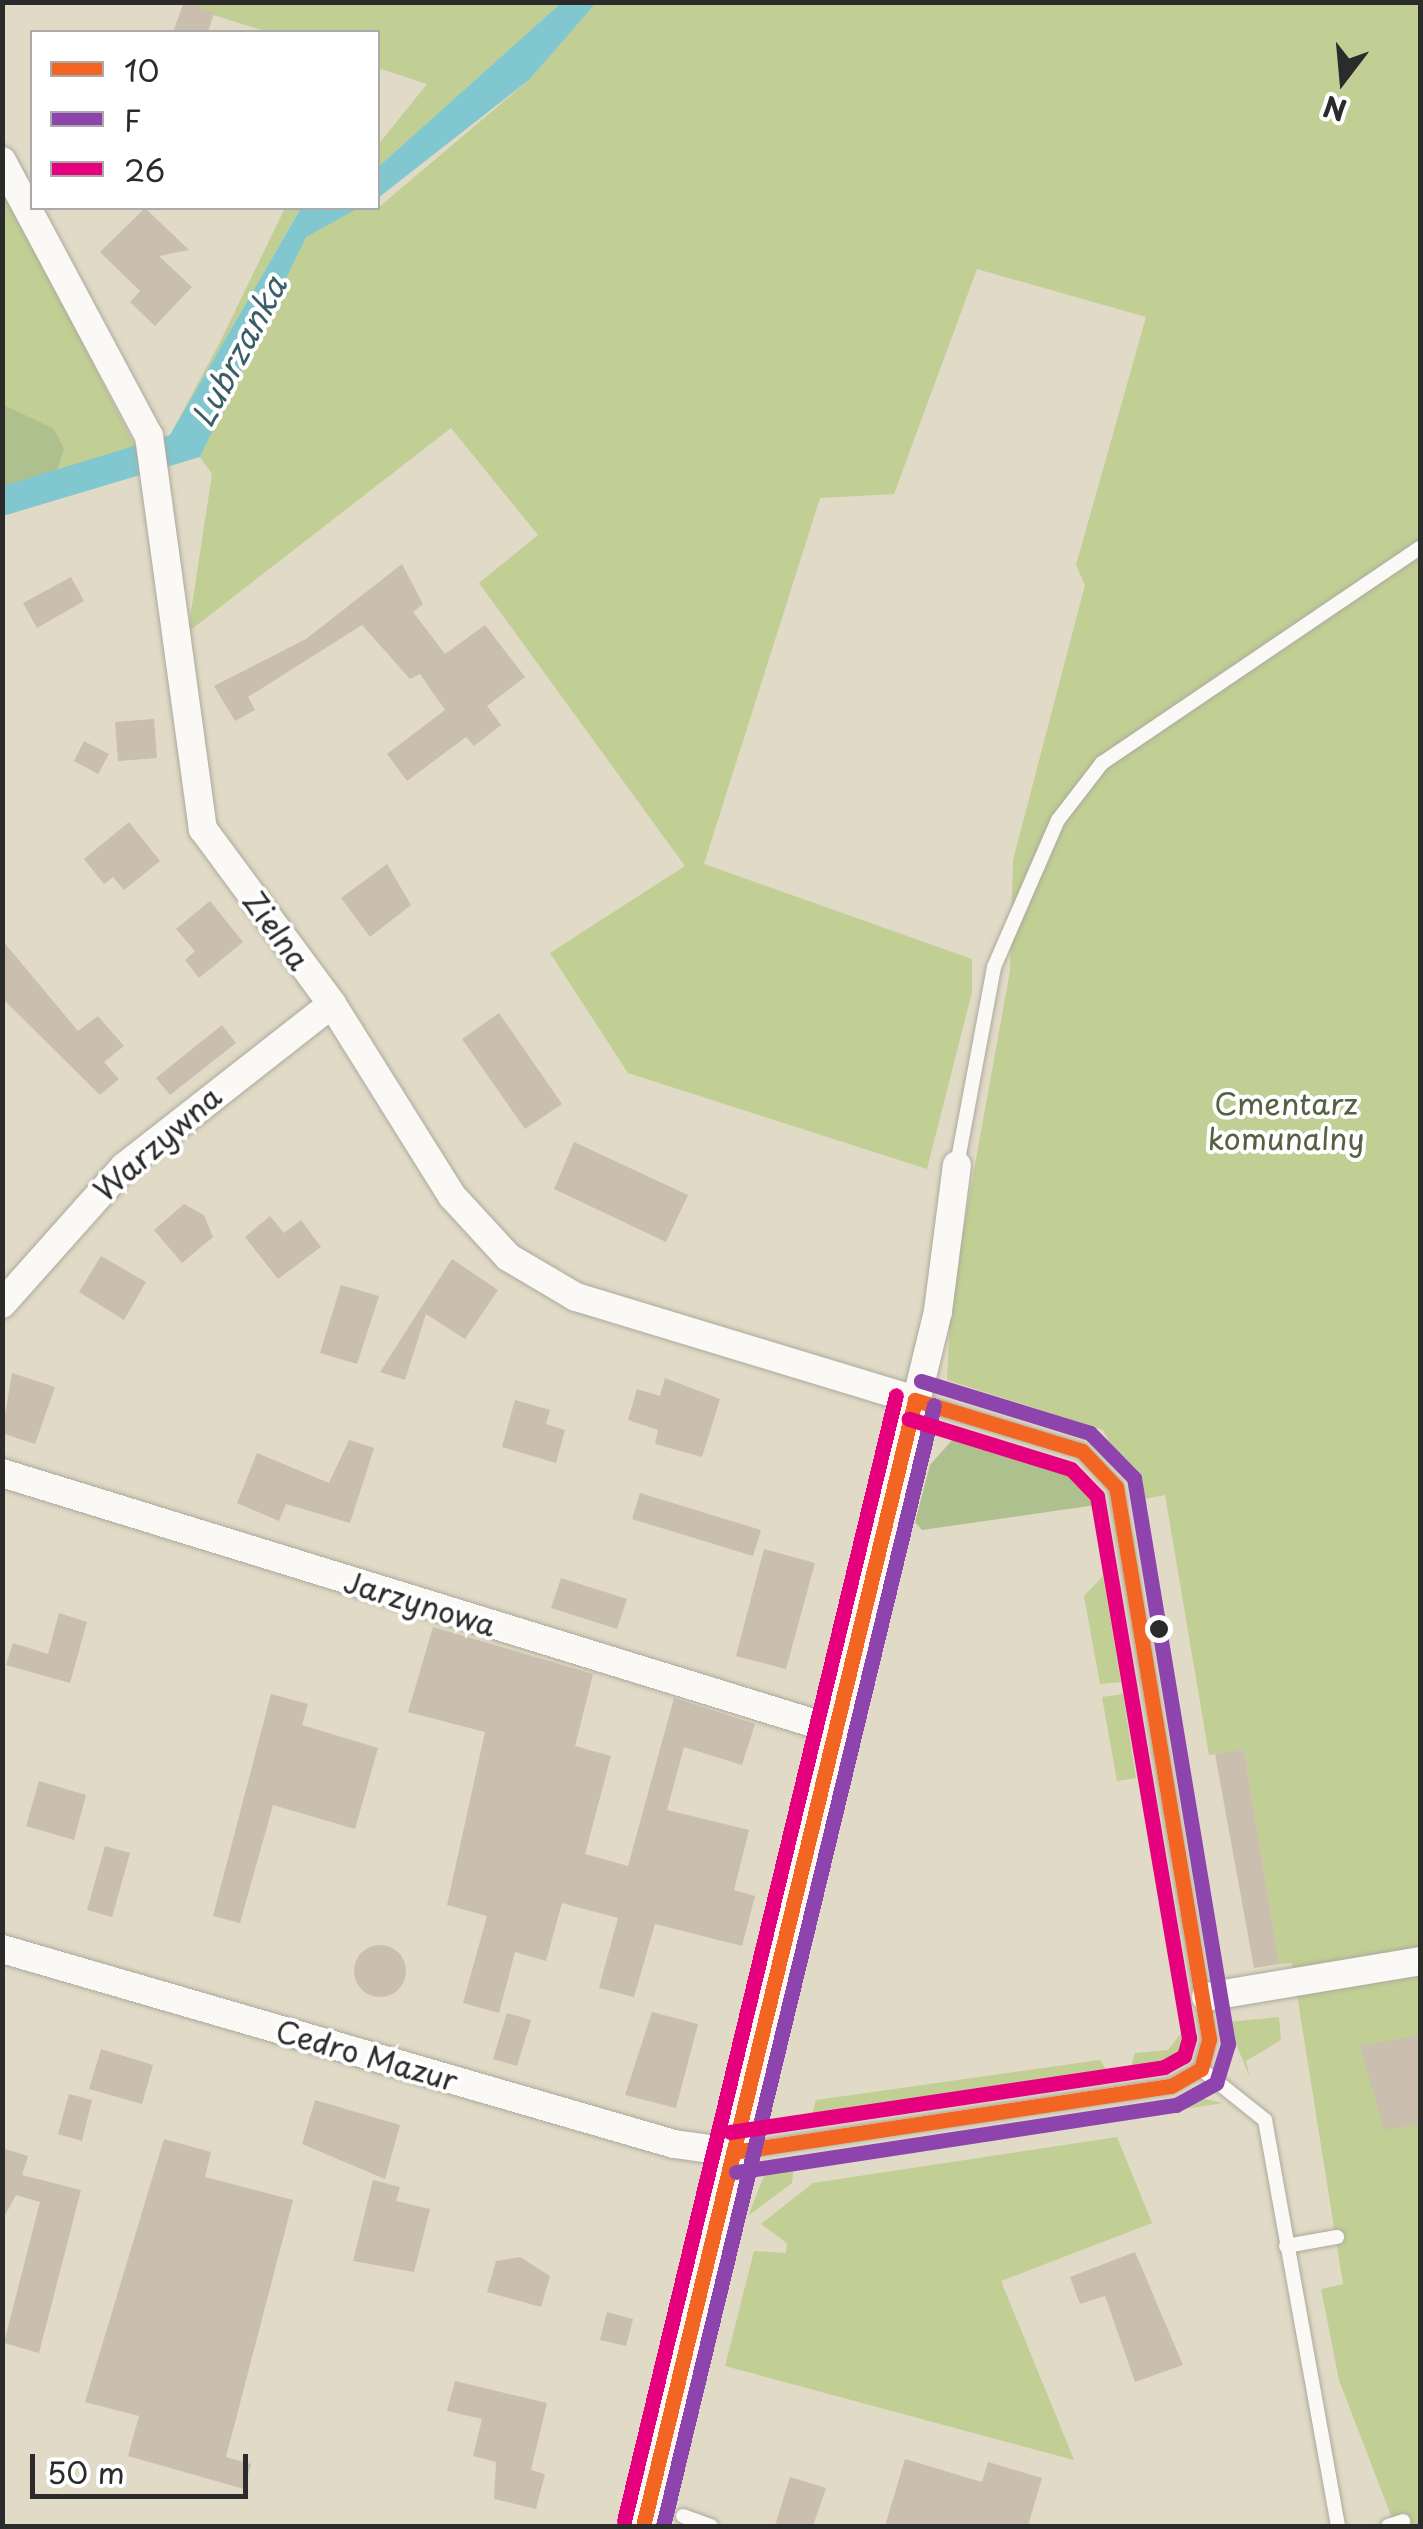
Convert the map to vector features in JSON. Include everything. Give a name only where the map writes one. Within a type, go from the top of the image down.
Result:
[{"type":"street","name":"Zielna","points":[[2,161],[148,436],[158,486],[190,785],[202,829],[332,1004],[452,1196],[508,1257],[576,1297],[915,1400]]},
{"type":"street","name":"Warzywna","points":[[2,1304],[124,1167],[332,1004]]},
{"type":"street","points":[[643,2526],[839,1731],[915,1400],[957,1165]]},
{"type":"street","name":"Jarzynowa","points":[[2,1473],[839,1731]]},
{"type":"street","name":"Cedro Mazur","points":[[2,1950],[674,2144],[733,2152]]},
{"type":"street","points":[[1206,1997],[1420,1961]]},
{"type":"lane","points":[[957,1165],[994,967],[1018,895],[1080,792],[1102,763],[1167,716],[1420,548]]},
{"type":"lane","points":[[915,1400],[1082,1451],[1116,1487],[1206,1997],[1201,2069]]},
{"type":"lane","points":[[733,2152],[1171,2086],[1201,2069]]},
{"type":"lane","points":[[1201,2069],[1265,2120],[1338,2526]]},
{"type":"lane","points":[[1286,2246],[1337,2236]]},
{"type":"lane","points":[[683,2516],[711,2526]]},
{"type":"green space","points":[[175,3],[561,3],[380,165],[380,143],[427,84],[380,69],[380,30],[262,30]]},
{"type":"green space","name":"Cmentarz komunalny","points":[[596,3],[1420,3],[1420,2526],[1395,2526],[1339,2380],[1321,2289],[1343,2284],[1292,1963],[1279,1964],[1244,1749],[1209,1755],[1165,1495],[1139,1500],[1103,1430],[947,1380],[951,1298],[1010,971],[1013,860],[1085,585],[1076,565],[1146,317],[977,269],[894,494],[820,498],[704,864],[972,959],[972,992],[927,1169],[628,1073],[550,953],[685,866],[479,583],[538,535],[451,428],[188,632],[212,474],[200,457],[306,236],[355,210],[380,210],[530,79]]},
{"type":"green space","points":[[2,184],[137,450],[3,486],[2,486]]},
{"type":"green space","points":[[284,210],[300,210],[170,435]]},
{"type":"green space","points":[[2,404],[54,429],[64,449],[57,470],[3,486]]},
{"type":"green space","points":[[954,1438],[1058,1466],[1096,1505],[922,1530],[915,1522],[930,1465]]},
{"type":"green space","points":[[1103,1576],[1121,1682],[1100,1684],[1084,1596]]},
{"type":"green space","points":[[1123,1694],[1136,1778],[1117,1781],[1102,1697]]},
{"type":"green space","points":[[1196,2014],[1176,2059],[1129,2074],[1135,2053],[1168,2050]]},
{"type":"green space","points":[[1279,2017],[1281,2040],[1246,2061],[1250,2078],[1227,2022]]},
{"type":"green space","points":[[1100,2060],[1111,2077],[810,2121],[816,2100]]},
{"type":"green space","points":[[1195,2097],[1223,2103],[1145,2115],[1133,2106]]},
{"type":"green space","points":[[1117,2137],[1152,2223],[1001,2281],[1074,2460],[725,2366],[754,2251],[786,2253],[787,2243],[761,2224],[813,2183]]},
{"type":"green space","points":[[795,2155],[792,2183],[748,2216],[764,2176]]},
{"type":"water","points":[[561,3],[596,3],[530,79],[380,196],[380,165]]},
{"type":"water","name":"Lubrzanka","points":[[300,210],[355,210],[306,237],[200,457],[3,516],[3,486],[170,435]]},
{"type":"building","points":[[184,2],[214,13],[209,30],[174,30]]},
{"type":"building","points":[[147,210],[189,250],[159,256],[192,287],[155,326],[130,302],[140,291],[100,252]]},
{"type":"building","points":[[402,564],[423,604],[413,612],[445,654],[485,625],[525,677],[487,706],[501,725],[474,746],[466,737],[407,781],[387,754],[445,710],[420,674],[410,679],[362,625],[248,697],[255,710],[235,721],[214,686],[306,639]]},
{"type":"building","points":[[71,577],[84,601],[37,628],[23,603]]},
{"type":"building","points":[[154,719],[157,758],[118,761],[115,722]]},
{"type":"building","points":[[84,741],[109,754],[98,774],[74,761]]},
{"type":"building","points":[[129,822],[160,861],[124,890],[113,877],[104,884],[84,859]]},
{"type":"building","points":[[387,864],[411,905],[370,937],[341,898]]},
{"type":"building","points":[[210,901],[243,942],[199,978],[185,960],[195,951],[176,929]]},
{"type":"building","points":[[2,940],[78,1031],[98,1016],[124,1046],[104,1062],[119,1079],[100,1095],[2,998]]},
{"type":"building","points":[[499,1013],[562,1104],[525,1129],[462,1039]]},
{"type":"building","points":[[222,1025],[236,1043],[170,1095],[156,1078]]},
{"type":"building","points":[[574,1142],[688,1195],[666,1242],[554,1189]]},
{"type":"building","points":[[184,1204],[204,1215],[213,1237],[182,1263],[154,1230]]},
{"type":"building","points":[[270,1216],[284,1233],[301,1220],[321,1247],[278,1279],[245,1237]]},
{"type":"building","points":[[101,1256],[146,1282],[124,1320],[79,1292]]},
{"type":"building","points":[[452,1259],[498,1290],[465,1339],[426,1314],[405,1380],[380,1372]]},
{"type":"building","points":[[341,1285],[379,1296],[357,1364],[320,1353]]},
{"type":"building","points":[[12,1373],[55,1387],[35,1444],[2,1433]]},
{"type":"building","points":[[665,1378],[720,1399],[702,1457],[655,1444],[658,1430],[628,1420],[637,1389],[660,1396]]},
{"type":"building","points":[[515,1400],[550,1410],[546,1424],[565,1430],[556,1463],[502,1447]]},
{"type":"building","points":[[349,1440],[374,1448],[350,1523],[286,1504],[279,1521],[237,1503],[257,1453],[329,1483]]},
{"type":"building","points":[[640,1493],[761,1530],[753,1556],[632,1519]]},
{"type":"building","points":[[764,1549],[815,1563],[786,1669],[736,1656]]},
{"type":"building","points":[[561,1578],[627,1599],[617,1629],[551,1608]]},
{"type":"building","points":[[59,1613],[87,1622],[70,1683],[6,1665],[13,1643],[48,1654]]},
{"type":"building","points":[[433,1627],[593,1674],[575,1746],[611,1756],[585,1854],[628,1866],[674,1698],[755,1724],[742,1765],[684,1747],[667,1810],[749,1830],[734,1890],[755,1896],[742,1946],[655,1924],[634,1997],[599,1988],[618,1918],[562,1903],[546,1961],[515,1952],[499,2013],[463,2003],[487,1916],[447,1905],[485,1732],[408,1712]]},
{"type":"building","points":[[271,1694],[308,1704],[302,1725],[378,1748],[355,1829],[273,1805],[240,1923],[213,1916]]},
{"type":"building","points":[[1244,1749],[1279,1964],[1254,1968],[1215,1754]]},
{"type":"building","points":[[39,1781],[86,1795],[74,1840],[26,1826]]},
{"type":"building","points":[[105,1846],[130,1853],[112,1917],[87,1910]]},
{"type":"building","points":[[380,1945],[398,1953],[406,1971],[398,1989],[380,1997],[362,1989],[354,1971],[362,1953]]},
{"type":"building","points":[[652,2012],[698,2024],[676,2108],[625,2095]]},
{"type":"building","points":[[507,2013],[531,2020],[517,2066],[493,2059]]},
{"type":"building","points":[[1420,2035],[1420,2124],[1384,2130],[1360,2046]]},
{"type":"building","points":[[101,2049],[153,2065],[142,2104],[89,2089]]},
{"type":"building","points":[[69,2094],[92,2100],[82,2141],[58,2134]]},
{"type":"building","points":[[315,2100],[400,2125],[385,2179],[302,2144]]},
{"type":"building","points":[[164,2139],[211,2152],[205,2177],[293,2200],[226,2457],[251,2464],[244,2489],[128,2456],[139,2416],[85,2402]]},
{"type":"building","points":[[2,2148],[28,2156],[22,2175],[81,2190],[39,2353],[4,2343],[40,2202],[16,2195],[2,2221]]},
{"type":"building","points":[[373,2180],[400,2187],[396,2201],[430,2209],[414,2272],[353,2261]]},
{"type":"building","points":[[1135,2252],[1183,2365],[1135,2382],[1105,2296],[1080,2304],[1070,2277]]},
{"type":"building","points":[[520,2257],[550,2276],[541,2307],[487,2292],[496,2261]]},
{"type":"building","points":[[607,2312],[633,2319],[626,2346],[600,2340]]},
{"type":"building","points":[[455,2381],[547,2403],[531,2470],[545,2474],[536,2509],[494,2499],[496,2462],[473,2456],[482,2419],[447,2411]]},
{"type":"building","points":[[905,2459],[982,2482],[988,2462],[1042,2478],[1028,2526],[885,2526]]},
{"type":"building","points":[[790,2477],[826,2488],[813,2526],[775,2526]]},
{"type":"transit line","name":"F","points":[[736,2172],[1176,2105],[1216,2083],[1228,2044],[1134,1478],[1090,1433],[921,1381]]},
{"type":"transit line","name":"26","points":[[624,2521],[896,1395]]},
{"type":"transit line","name":"10","points":[[733,2152],[1171,2086],[1201,2069],[1209,2039],[1116,1487],[1082,1451],[915,1400]]},
{"type":"transit line","name":"10","points":[[643,2526],[915,1400]]},
{"type":"transit line","name":"F","points":[[663,2526],[934,1405]]},
{"type":"transit line","name":"26","points":[[730,2132],[1164,2067],[1184,2056],[1189,2038],[1097,1496],[1071,1469],[909,1419]]}]
